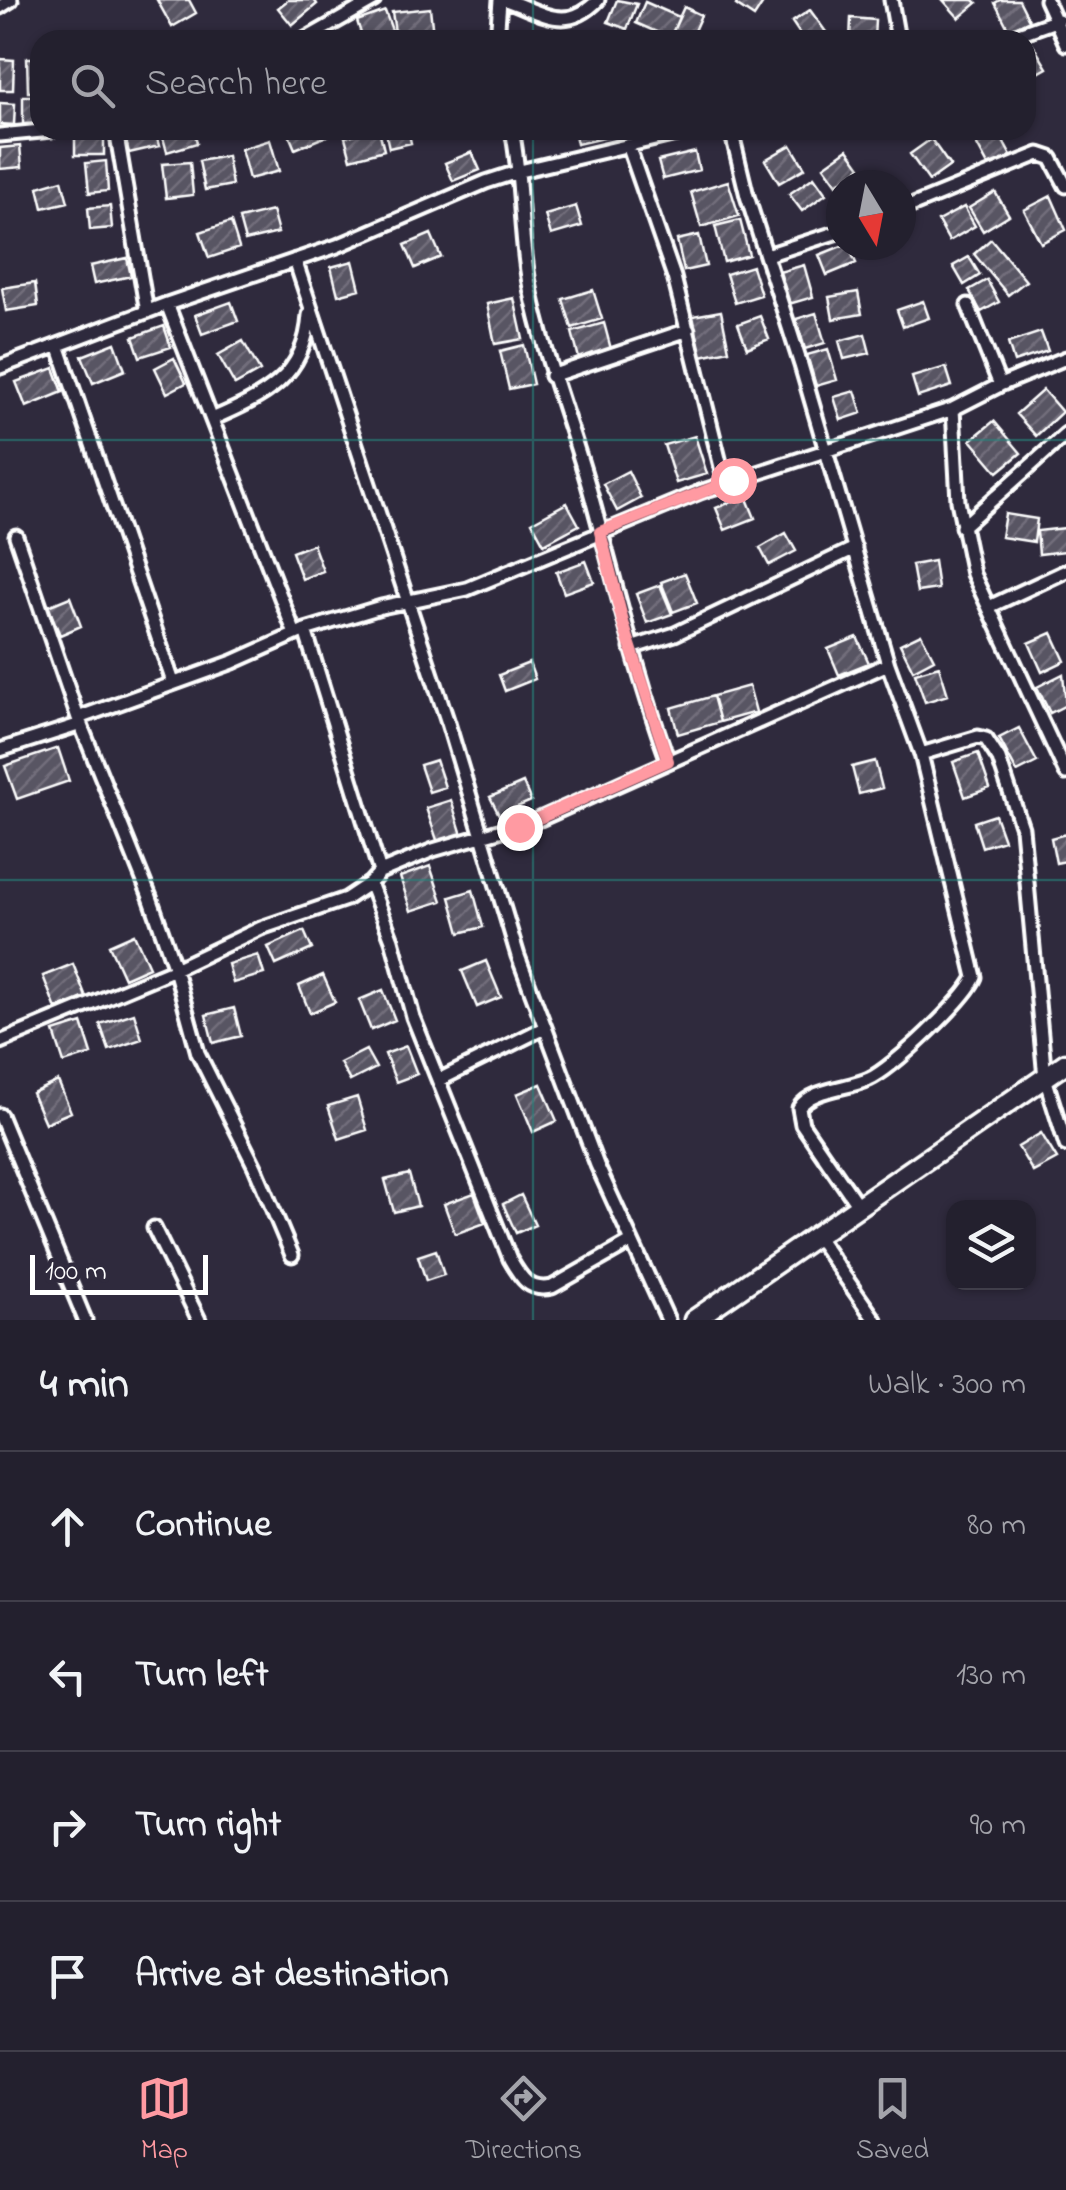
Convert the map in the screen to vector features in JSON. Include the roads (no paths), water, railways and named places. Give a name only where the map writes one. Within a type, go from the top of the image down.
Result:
[{"type":"main road","points":[[694,1320],[1066,1063]]},
{"type":"street","points":[[0,6],[11,0]]},
{"type":"street","points":[[322,30],[374,0]]},
{"type":"street","points":[[499,30],[503,0],[564,20],[584,14],[598,0]]},
{"type":"street","points":[[891,0],[896,30]]},
{"type":"street","points":[[1046,0],[1066,44]]},
{"type":"street","points":[[1030,30],[1058,20]]},
{"type":"street","points":[[0,135],[30,132]]},
{"type":"street","points":[[118,140],[148,312]]},
{"type":"street","points":[[514,140],[520,171],[525,257],[551,376],[668,761]]},
{"type":"street","points":[[0,366],[296,260],[520,171],[650,140]]},
{"type":"street","points":[[734,140],[888,664],[921,754],[976,977],[964,996],[872,1078],[812,1096],[799,1108],[802,1124],[858,1207]]},
{"type":"street","points":[[628,145],[668,259],[725,484]]},
{"type":"street","points":[[916,204],[1039,154],[1052,158],[1066,186]]},
{"type":"street","points":[[767,255],[826,236]]},
{"type":"street","points":[[296,260],[483,836],[518,956],[631,1242],[668,1320]]},
{"type":"street","points":[[167,304],[300,632],[380,872]]},
{"type":"street","points":[[968,304],[1000,385]]},
{"type":"street","points":[[212,420],[276,383],[292,368],[307,340],[310,306]]},
{"type":"street","points":[[551,376],[688,330]]},
{"type":"street","points":[[58,345],[173,682]]},
{"type":"street","points":[[0,750],[232,662],[300,632],[467,589],[725,484],[953,409],[1066,358]]},
{"type":"street","points":[[953,409],[962,527],[973,574],[1066,773]]},
{"type":"street","points":[[962,527],[1066,434]]},
{"type":"street","points":[[16,536],[79,721],[116,806],[175,969],[198,1053],[247,1150],[292,1255]]},
{"type":"street","points":[[631,648],[675,634],[855,548]]},
{"type":"street","points":[[990,606],[1066,571]]},
{"type":"street","points":[[0,1042],[175,969],[261,928],[346,899],[380,872],[412,857],[540,819],[888,664]]},
{"type":"street","points":[[921,754],[978,737],[986,739],[1004,772],[1026,849],[1045,1078],[1066,1145]]},
{"type":"street","points":[[370,883],[392,940],[413,1016],[520,1277],[540,1290],[552,1287],[631,1242]]},
{"type":"street","points":[[439,1080],[544,1028]]},
{"type":"street","points":[[1,1122],[85,1320]]},
{"type":"street","points":[[154,1228],[199,1320]]},
{"type":"street","points":[[816,1236],[875,1320]]}]
